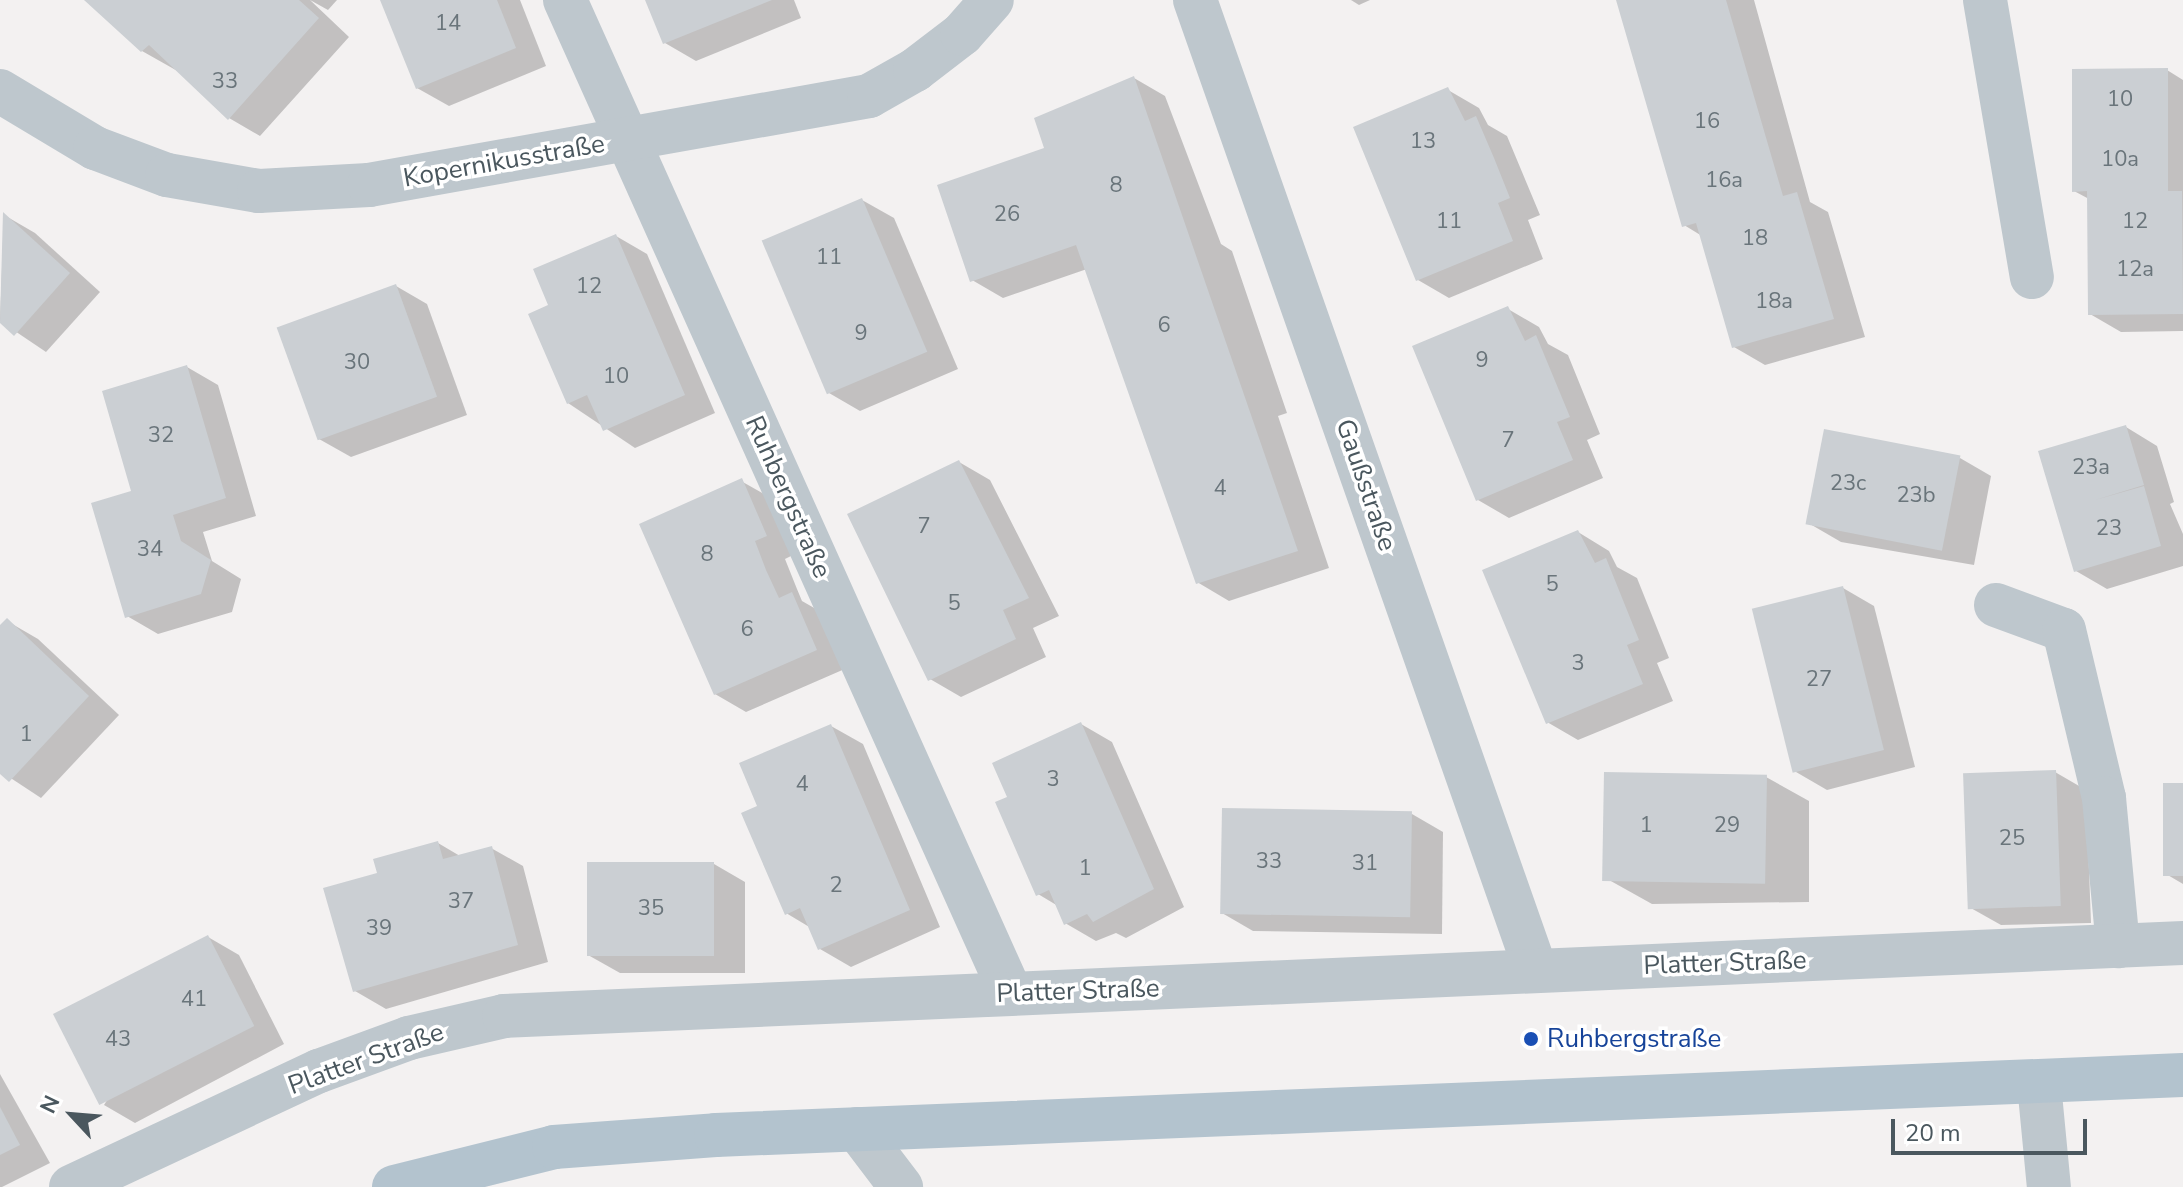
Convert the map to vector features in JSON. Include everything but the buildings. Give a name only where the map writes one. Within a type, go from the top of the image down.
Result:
[{"type":"main road","points":[[394,1187],[554,1147],[857,1129],[2039,1084],[2183,1075]]},
{"type":"street","name":"Ruhbergstraße","points":[[565,0],[1011,994]]},
{"type":"street","name":"Kopernikusstraße","points":[[0,91],[52,126],[131,164],[210,186],[259,191],[369,185],[869,96],[962,34],[992,0]]},
{"type":"street","name":"Gaußstraße","points":[[1195,0],[1536,971]]},
{"type":"street","points":[[1985,0],[2032,277]]},
{"type":"street","points":[[1996,605],[2064,630],[2104,798],[2118,946]]},
{"type":"street","name":"Platter Straße","points":[[71,1187],[319,1071],[409,1038],[504,1016],[2183,943]]},
{"type":"street","points":[[2039,1084],[2049,1187]]},
{"type":"street","points":[[857,1129],[901,1187]]},
{"type":"place","name":"Ruhbergstraße","points":[[1531,1039]]}]
